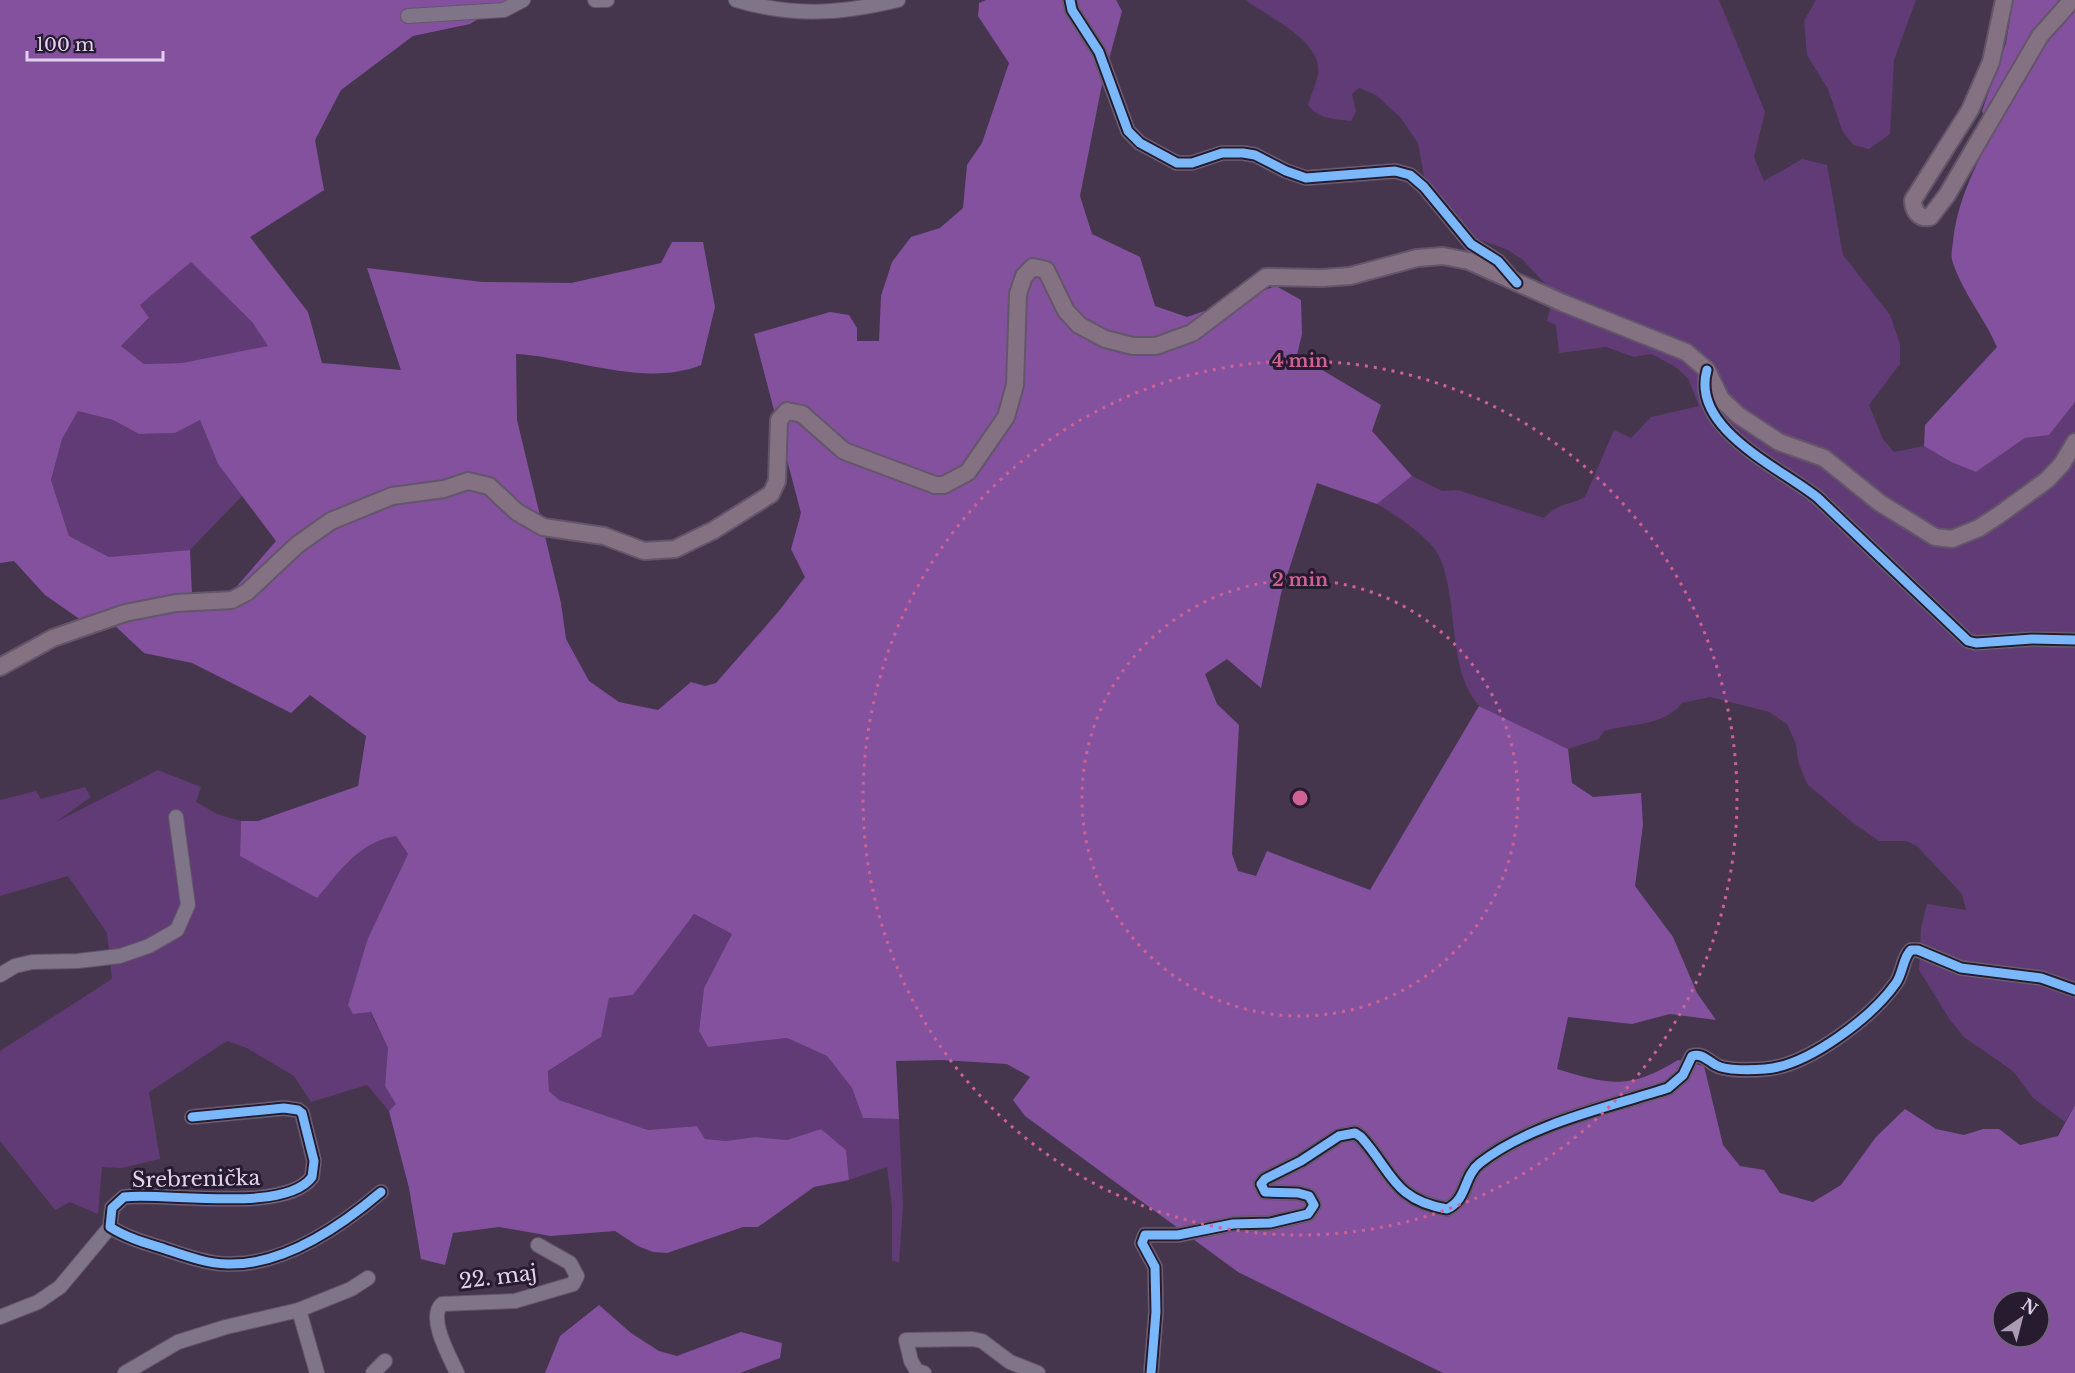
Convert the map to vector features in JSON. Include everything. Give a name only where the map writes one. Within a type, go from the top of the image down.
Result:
[{"type":"main road","points":[[2004,0],[1991,62],[1970,110],[1913,200],[1913,208],[1918,215],[1924,218],[1930,217],[1947,195],[2040,36],[2072,0]]},
{"type":"main road","points":[[0,667],[53,638],[125,612],[176,603],[232,600],[247,592],[297,545],[332,521],[392,496],[444,489],[468,481],[489,486],[518,512],[543,527],[604,536],[644,551],[675,549],[714,530],[771,494],[777,482],[780,420],[787,411],[802,414],[844,451],[935,485],[944,485],[968,472],[1006,417],[1016,385],[1018,294],[1024,276],[1033,267],[1046,270],[1062,304],[1079,325],[1104,339],[1133,346],[1156,346],[1192,333],[1259,281],[1271,276],[1322,278],[1350,276],[1417,258],[1443,256],[1469,261],[1517,283],[1677,347],[1707,370],[1721,399],[1754,427],[1779,442],[1824,458],[1880,503],[1935,537],[1952,539],[1979,528],[1999,515],[2047,480],[2062,464],[2075,442]]},
{"type":"street","points":[[408,16],[504,10],[523,0]]},
{"type":"street","points":[[595,0],[608,0]]},
{"type":"street","points":[[736,0],[797,12],[831,13],[898,0]]},
{"type":"street","points":[[1070,0],[1072,10],[1099,52],[1128,131],[1140,143],[1177,163],[1192,163],[1222,153],[1243,153],[1255,155],[1286,171],[1306,178],[1395,171],[1410,175],[1424,186],[1471,244],[1498,261],[1517,283]]},
{"type":"street","points":[[1707,370],[1702,386],[1709,406],[1739,442],[1759,459],[1800,483],[1818,498],[1968,641],[1976,643],[2032,639],[2075,640]]},
{"type":"street","points":[[0,975],[15,966],[32,962],[87,961],[120,956],[149,946],[177,930],[188,904],[176,817]]},
{"type":"street","points":[[1151,1373],[1156,1312],[1155,1267],[1142,1243],[1145,1235],[1178,1235],[1233,1224],[1270,1223],[1308,1214],[1314,1205],[1309,1196],[1298,1192],[1265,1192],[1261,1184],[1265,1179],[1301,1161],[1348,1132],[1361,1137],[1389,1177],[1407,1194],[1422,1203],[1447,1209],[1461,1200],[1471,1173],[1478,1164],[1501,1149],[1548,1126],[1668,1088],[1679,1081],[1692,1056],[1703,1056],[1718,1066],[1765,1069],[1784,1066],[1822,1049],[1843,1035],[1895,984],[1911,950],[1918,950],[1961,968],[2041,978],[2075,990]]},
{"type":"street","name":"Srebrenička","points":[[0,1317],[38,1302],[60,1287],[110,1227],[112,1208],[124,1197],[230,1199],[275,1195],[296,1190],[312,1177],[314,1161],[302,1113],[298,1110],[284,1108],[192,1117]]},
{"type":"street","points":[[110,1227],[122,1235],[153,1245],[227,1264],[270,1257],[314,1239],[349,1220],[381,1192]]},
{"type":"street","name":"22. maj","points":[[457,1373],[440,1334],[436,1319],[438,1307],[441,1304],[515,1301],[573,1284],[577,1276],[570,1263],[538,1245]]},
{"type":"street","points":[[125,1373],[178,1342],[226,1327],[299,1310],[351,1289],[368,1278]]},
{"type":"street","points":[[299,1310],[317,1373]]},
{"type":"street","points":[[924,1373],[917,1371],[910,1361],[906,1340],[972,1339],[982,1341],[1010,1362],[1038,1373]]},
{"type":"street","points":[[373,1373],[386,1361]]},
{"type":"shaded area","points":[[0,0],[509,0],[470,24],[413,36],[341,90],[315,140],[324,190],[250,237],[308,312],[322,363],[401,370],[367,268],[482,282],[571,283],[661,263],[672,242],[703,242],[715,307],[701,365],[679,371],[633,372],[516,354],[517,420],[561,603],[566,639],[589,681],[619,702],[658,710],[691,682],[705,686],[716,683],[779,611],[805,577],[791,549],[801,513],[754,334],[830,312],[849,315],[857,328],[857,341],[879,341],[881,296],[892,262],[911,237],[940,228],[963,208],[967,165],[982,143],[1009,63],[978,16],[979,3],[986,0],[1116,0],[1122,11],[1101,89],[1080,196],[1092,234],[1140,257],[1155,306],[1187,317],[1276,286],[1301,300],[1302,334],[1297,355],[1381,405],[1372,431],[1412,476],[1377,504],[1317,483],[1281,594],[1261,688],[1227,659],[1205,674],[1217,704],[1239,725],[1232,854],[1238,871],[1256,876],[1267,851],[1370,890],[1479,706],[1568,749],[1572,783],[1593,797],[1641,793],[1643,825],[1635,886],[1673,937],[1697,993],[1716,1020],[1670,1014],[1632,1024],[1568,1017],[1557,1069],[1591,1079],[1619,1082],[1646,1076],[1678,1060],[1704,1066],[1723,1145],[1740,1166],[1764,1170],[1780,1193],[1813,1202],[1841,1185],[1876,1137],[1905,1109],[1936,1129],[1964,1135],[1983,1129],[1999,1129],[2020,1145],[2058,1136],[2075,1105],[2075,1373],[1443,1373],[1238,1272],[1025,1116],[1013,1100],[1030,1077],[1007,1064],[942,1060],[896,1061],[899,1119],[863,1118],[852,1088],[827,1056],[787,1038],[708,1047],[699,1031],[704,988],[732,934],[694,914],[633,995],[609,998],[601,1037],[548,1071],[549,1091],[559,1100],[648,1130],[697,1126],[705,1139],[726,1141],[755,1137],[787,1140],[821,1129],[846,1150],[849,1180],[814,1187],[758,1227],[743,1227],[667,1253],[653,1252],[638,1246],[615,1231],[551,1236],[499,1227],[453,1233],[445,1265],[421,1259],[409,1188],[389,1111],[396,1104],[385,1086],[388,1048],[371,1012],[353,1014],[348,1005],[368,938],[408,854],[396,836],[371,844],[342,868],[317,898],[240,856],[241,821],[258,821],[358,786],[366,736],[310,695],[291,713],[192,663],[144,653],[112,623],[172,609],[225,609],[232,592],[276,541],[218,464],[200,420],[175,433],[139,434],[113,420],[78,411],[62,439],[51,480],[69,536],[109,557],[190,550],[192,595],[81,620],[45,595],[14,561],[0,563]],"holes":[[[191,262],[252,322],[268,346],[182,363],[144,364],[121,346],[149,318],[140,305]]]},
{"type":"shaded area","points":[[1246,0],[1719,0],[1765,112],[1754,157],[1764,181],[1802,159],[1827,165],[1843,255],[1890,315],[1900,344],[1900,364],[1869,405],[1883,439],[1894,452],[1924,446],[1951,462],[1976,472],[2025,438],[2049,435],[2075,402],[2075,1105],[2065,1122],[2032,1097],[2014,1072],[1964,1037],[1950,1020],[1919,970],[1921,928],[1927,904],[1966,910],[1962,894],[1917,846],[1906,841],[1879,841],[1853,823],[1807,784],[1798,761],[1796,744],[1787,724],[1769,712],[1710,697],[1682,703],[1674,711],[1656,720],[1604,731],[1599,739],[1568,749],[1506,721],[1478,704],[1468,689],[1462,672],[1457,653],[1449,592],[1439,556],[1420,534],[1377,504],[1412,476],[1442,491],[1458,490],[1544,518],[1559,507],[1585,497],[1614,430],[1631,438],[1651,417],[1699,406],[1688,378],[1674,366],[1651,354],[1634,357],[1606,347],[1559,353],[1556,325],[1547,321],[1554,293],[1522,259],[1506,249],[1469,236],[1424,176],[1418,143],[1400,117],[1376,95],[1359,88],[1352,94],[1356,112],[1351,121],[1327,118],[1312,110],[1308,105],[1318,74],[1317,62],[1312,50],[1292,31]]},
{"type":"shaded area","points":[[1816,0],[1916,0],[1894,60],[1890,134],[1869,149],[1853,145],[1842,130],[1828,89],[1807,55],[1804,21]]},
{"type":"shaded area","points":[[2013,0],[2075,0],[2075,402],[2049,435],[2025,438],[1976,472],[1951,462],[1924,446],[1925,425],[1997,347],[1961,283],[1952,254],[1955,227],[1962,199],[1992,134],[1982,111],[2006,43]]},
{"type":"shaded area","points":[[191,262],[252,322],[268,346],[182,363],[144,364],[121,346],[149,319],[140,305]]},
{"type":"shaded area","points":[[78,411],[113,420],[139,434],[175,433],[200,420],[218,464],[242,496],[190,550],[109,557],[69,536],[51,480],[62,439]]},
{"type":"shaded area","points":[[158,770],[201,787],[196,802],[217,814],[241,821],[240,856],[316,897],[361,851],[383,839],[396,836],[408,854],[368,938],[353,1014],[370,1012],[388,1048],[385,1086],[397,1104],[389,1111],[367,1085],[311,1102],[294,1076],[247,1048],[227,1041],[149,1092],[160,1159],[121,1168],[102,1167],[98,1214],[70,1202],[55,1210],[0,1141],[0,1051],[112,979],[107,933],[68,876],[0,896],[0,800],[36,791],[41,799],[85,787],[91,797],[56,822]]},
{"type":"shaded area","points":[[693,914],[732,934],[704,988],[699,1031],[708,1047],[787,1038],[827,1056],[852,1088],[863,1118],[899,1119],[903,1206],[899,1262],[892,1261],[892,1206],[887,1167],[849,1180],[846,1150],[821,1129],[787,1140],[755,1137],[726,1141],[705,1139],[697,1126],[648,1130],[559,1100],[549,1091],[548,1071],[600,1038],[609,998],[633,995]]},
{"type":"shaded area","points":[[599,1305],[631,1333],[659,1351],[677,1356],[741,1332],[782,1343],[780,1358],[740,1373],[545,1373],[560,1336]]},
{"type":"cycle path","points":[[1070,0],[1072,10],[1099,52],[1128,131],[1140,143],[1177,163],[1192,163],[1222,153],[1243,153],[1255,155],[1286,171],[1306,178],[1395,171],[1410,175],[1424,187],[1471,244],[1498,261],[1517,283]]},
{"type":"cycle path","points":[[1707,370],[1705,391],[1712,411],[1725,429],[1762,460],[1818,498],[1968,641],[1976,643],[2032,639],[2075,640]]},
{"type":"cycle path","points":[[1151,1373],[1156,1312],[1155,1267],[1142,1243],[1145,1235],[1178,1235],[1233,1224],[1270,1223],[1308,1214],[1314,1205],[1309,1196],[1298,1193],[1265,1192],[1261,1184],[1265,1179],[1301,1161],[1339,1136],[1355,1133],[1361,1137],[1404,1191],[1429,1205],[1447,1209],[1459,1199],[1475,1168],[1500,1149],[1570,1118],[1668,1088],[1683,1075],[1692,1056],[1702,1056],[1720,1067],[1740,1070],[1765,1069],[1782,1066],[1819,1049],[1838,1038],[1885,996],[1896,983],[1911,950],[1918,950],[1961,968],[2041,978],[2075,990]]},
{"type":"cycle path","points":[[192,1117],[284,1108],[298,1110],[302,1113],[314,1161],[312,1177],[298,1188],[277,1195],[252,1198],[124,1197],[112,1208],[110,1227],[137,1240],[196,1259],[220,1264],[248,1263],[290,1251],[310,1242],[348,1218],[381,1192]]}]
